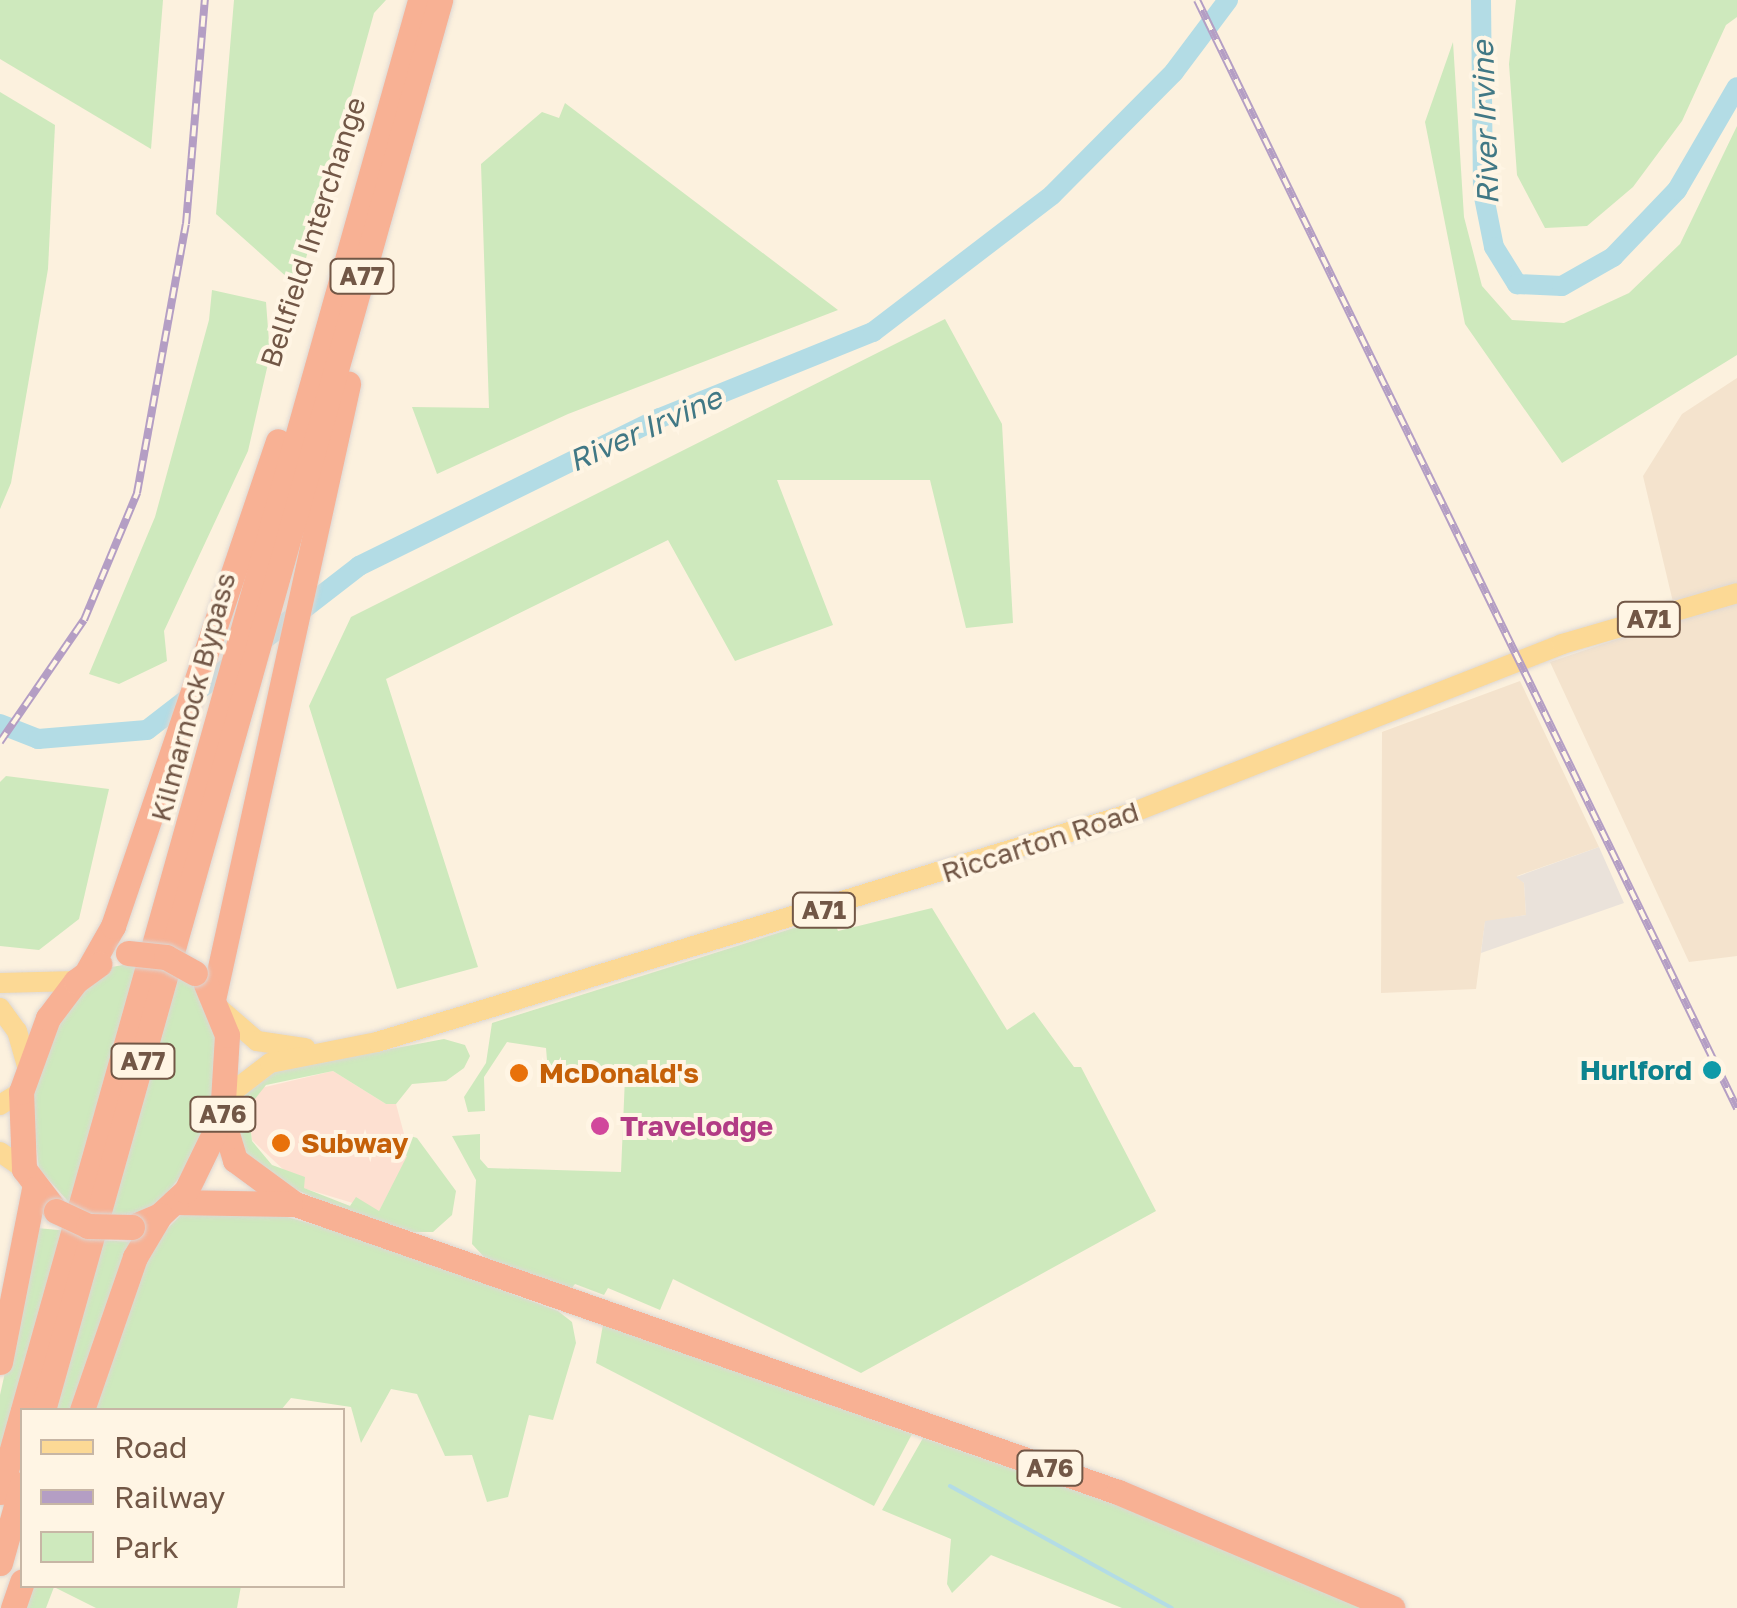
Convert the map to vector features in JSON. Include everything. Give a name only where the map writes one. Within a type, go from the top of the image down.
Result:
[{"type":"highway","name":"Bellfield Interchange","points":[[82,976],[113,926],[427,11]]},
{"type":"highway","name":"A77","points":[[217,1002],[276,694],[427,11]]},
{"type":"highway","name":"Kilmarnock Bypass","points":[[44,1408],[242,711],[427,11]]},
{"type":"highway","name":"Kilmarnock Bypass","points":[[24,1408],[257,576],[427,11]]},
{"type":"highway","points":[[0,1362],[29,1179],[10,1098],[48,1018],[82,976],[128,953],[166,957],[195,973],[217,1002]]},
{"type":"highway","name":"A76","points":[[29,1179],[56,1210],[88,1226],[132,1227],[167,1208],[206,1157],[225,1107],[230,1052],[217,1002]]},
{"type":"highway","name":"A76","points":[[225,1107],[235,1160],[296,1204],[1135,1498],[1393,1608]]},
{"type":"highway","name":"A76","points":[[167,1208],[296,1204]]},
{"type":"highway","points":[[83,1408],[135,1257],[167,1208]]},
{"type":"highway","name":"Kilmarnock Bypass","points":[[0,1492],[20,1422]]},
{"type":"highway","points":[[0,1563],[20,1491]]},
{"type":"main road","name":"Riccarton Road","points":[[225,1107],[270,1064],[377,1042],[960,869],[1129,814],[1562,644],[1737,593]]},
{"type":"main road","points":[[0,982],[82,976]]},
{"type":"main road","name":"Riccarton Road","points":[[217,1002],[246,1033],[274,1047],[330,1049]]},
{"type":"main road","points":[[0,1008],[17,1031],[27,1065]]},
{"type":"main road","points":[[0,1152],[29,1179]]},
{"type":"shaded area","points":[[1737,378],[1737,956],[1689,962],[1550,662],[1677,619],[1643,476],[1682,414]]},
{"type":"shaded area","points":[[1520,681],[1599,847],[1517,876],[1524,883],[1526,915],[1485,922],[1476,989],[1381,993],[1382,732]]},
{"type":"shaded area","points":[[1599,847],[1624,903],[1481,953],[1485,921],[1526,915],[1524,883],[1516,877]]},
{"type":"shaded area","points":[[333,1071],[386,1104],[396,1104],[404,1134],[396,1150],[408,1156],[379,1211],[303,1188],[252,1140],[248,1108],[261,1088]]},
{"type":"green space","points":[[0,0],[163,0],[151,149],[0,59]]},
{"type":"green space","points":[[234,0],[386,0],[374,13],[298,287],[216,214]]},
{"type":"green space","points":[[1516,0],[1737,0],[1737,17],[1726,25],[1682,121],[1633,187],[1587,226],[1545,228],[1517,175],[1509,64]]},
{"type":"green space","points":[[1453,42],[1464,217],[1482,286],[1512,320],[1564,323],[1629,293],[1680,244],[1737,126],[1737,355],[1562,463],[1465,324],[1425,122]]},
{"type":"green space","points":[[0,92],[55,125],[48,269],[11,483],[0,509]]},
{"type":"green space","points":[[565,103],[838,310],[568,414],[437,474],[412,407],[489,408],[481,164],[542,112],[559,118]]},
{"type":"green space","points":[[212,290],[266,302],[270,355],[248,451],[164,631],[167,661],[119,684],[89,674],[155,517],[209,320]]},
{"type":"green space","points":[[945,319],[1002,424],[1013,623],[966,628],[930,480],[777,480],[833,625],[735,661],[668,540],[386,679],[478,967],[397,989],[309,706],[351,617]]},
{"type":"green space","points":[[6,776],[109,789],[79,919],[39,950],[0,946],[0,782]]},
{"type":"green space","points":[[932,908],[1007,1030],[1034,1012],[1074,1067],[1081,1067],[1156,1211],[861,1373],[673,1279],[660,1310],[608,1288],[604,1295],[575,1284],[571,1289],[485,1258],[472,1244],[476,1180],[452,1136],[480,1134],[480,1159],[488,1168],[621,1172],[625,1077],[548,1073],[546,1048],[507,1042],[484,1077],[485,1111],[468,1112],[464,1097],[486,1063],[492,1023],[832,916],[838,931]]},
{"type":"green space","points":[[143,961],[74,1208],[39,1169],[31,1099],[63,1007],[107,968]]},
{"type":"green space","points":[[177,969],[206,995],[218,1027],[213,1113],[193,1160],[161,1201],[138,1215],[109,1219]]},
{"type":"green space","points":[[444,1039],[465,1045],[470,1056],[464,1068],[446,1081],[412,1084],[396,1104],[386,1104],[333,1071],[266,1085],[248,1108],[252,1141],[272,1165],[305,1177],[304,1188],[350,1206],[356,1197],[379,1211],[407,1156],[396,1151],[404,1134],[417,1138],[456,1191],[452,1215],[433,1232],[413,1232],[327,1204],[274,1179],[241,1148],[235,1106],[268,1072]]},
{"type":"green space","points":[[200,1207],[280,1215],[362,1238],[558,1311],[572,1322],[576,1343],[553,1420],[529,1415],[508,1497],[487,1502],[472,1455],[445,1456],[417,1394],[391,1389],[361,1443],[351,1407],[291,1398],[283,1408],[89,1408],[153,1243],[181,1215]]},
{"type":"green space","points":[[37,1228],[69,1231],[0,1467],[0,1395]]},
{"type":"green space","points":[[98,1240],[134,1242],[75,1408],[52,1408]]},
{"type":"green space","points":[[603,1325],[615,1326],[912,1434],[874,1506],[596,1363]]},
{"type":"green space","points":[[923,1438],[1134,1511],[1363,1608],[1122,1608],[991,1555],[952,1593],[947,1584],[951,1539],[882,1510]]},
{"type":"green space","points":[[25,1588],[54,1588],[46,1608],[17,1608]]},
{"type":"green space","points":[[56,1588],[241,1588],[237,1608],[96,1608]]},
{"type":"waterway","name":"River Irvine","points":[[0,724],[38,739],[147,730],[359,566],[660,418],[873,332],[1052,195],[1174,72],[1228,0]]},
{"type":"waterway","name":"River Irvine","points":[[1481,0],[1483,192],[1494,247],[1517,284],[1562,286],[1613,257],[1677,190],[1737,87]]},
{"type":"waterway","points":[[950,1486],[1172,1608]]},
{"type":"railway","points":[[0,742],[84,620],[137,493],[186,224],[205,0]]},
{"type":"railway","points":[[1197,0],[1737,1108]]},
{"type":"place","name":"Hurlford","points":[[1712,1070]]},
{"type":"place","name":"McDonald's","points":[[519,1073]]},
{"type":"place","name":"Travelodge","points":[[600,1126]]},
{"type":"place","name":"Subway","points":[[281,1143]]}]
